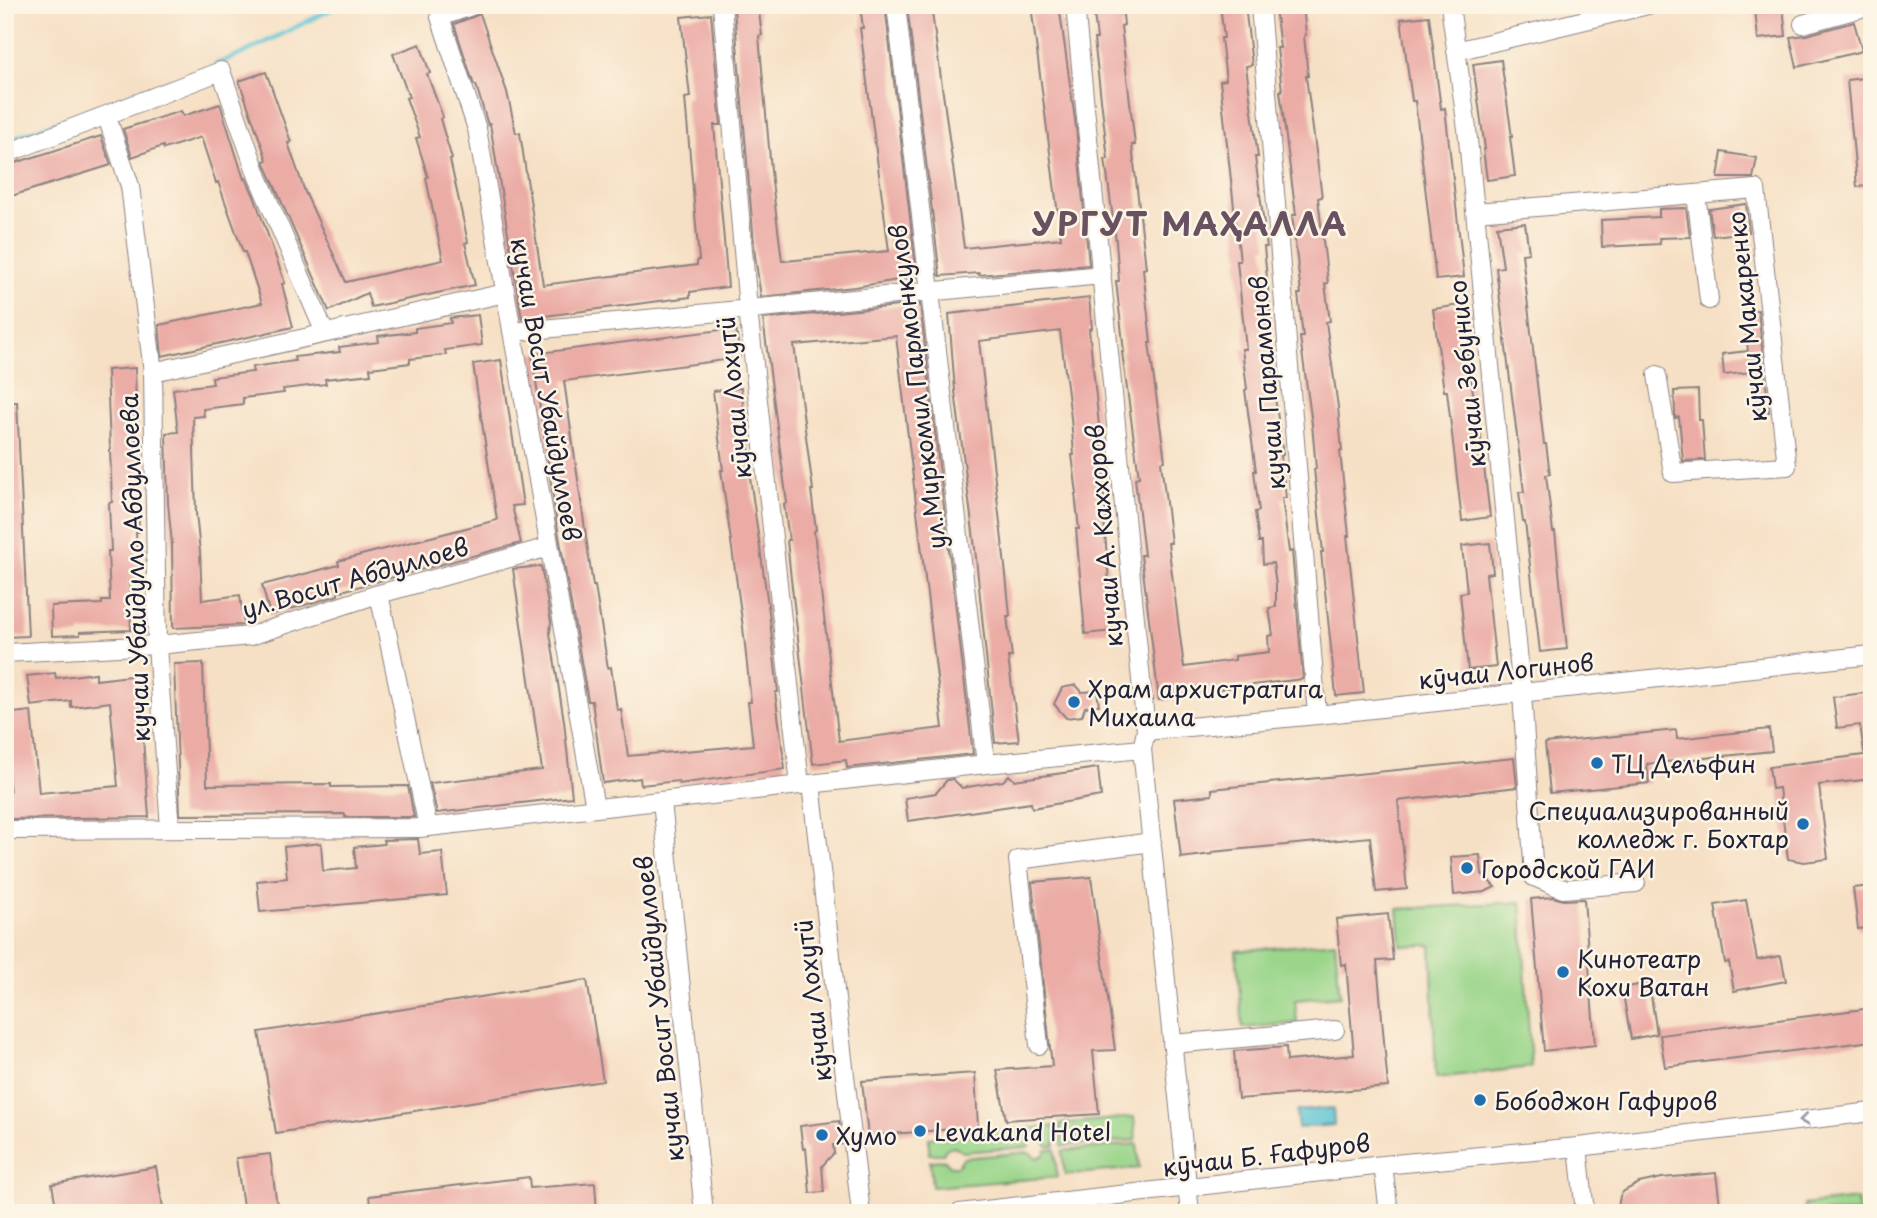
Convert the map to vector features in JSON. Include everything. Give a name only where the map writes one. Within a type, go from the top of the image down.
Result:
[{"type":"street","name":"кучаи Восит Убайдуллоев","points":[[474,5],[437,11],[477,129],[595,808]]},
{"type":"street","name":"кӯчаи Лохутӣ","points":[[722,5],[748,310],[862,1213]]},
{"type":"street","name":"ул.Миркомил Пармонкулов","points":[[895,5],[986,764]]},
{"type":"street","name":"кучаи А. Каххоров","points":[[1075,5],[1146,731],[1142,749],[1190,1213]]},
{"type":"street","name":"кучаи Парамонов","points":[[1260,5],[1317,715]]},
{"type":"street","name":"кӯчаи Зебунисо","points":[[1450,5],[1475,212],[1522,693],[1534,877],[1563,889],[1636,883]]},
{"type":"street","points":[[1456,51],[1648,5]]},
{"type":"street","points":[[1803,24],[1872,5]]},
{"type":"street","points":[[5,154],[221,71],[258,177],[325,333]]},
{"type":"street","points":[[108,120],[130,186],[153,372]]},
{"type":"street","name":"кӯчаи Макаренко","points":[[1475,212],[1756,189],[1787,466],[1673,473],[1657,375]]},
{"type":"street","points":[[1696,194],[1709,300]]},
{"type":"street","points":[[512,332],[1102,275]]},
{"type":"street","name":"кучаи Убайдулло Абдуллоева","points":[[163,829],[153,372],[505,293]]},
{"type":"street","name":"ул.Восит Абдуллоев","points":[[5,653],[157,645],[250,636],[380,594],[549,547]]},
{"type":"street","points":[[380,594],[428,827]]},
{"type":"street","name":"кӯчаи Логинов","points":[[1146,731],[1872,655]]},
{"type":"street","points":[[5,830],[428,827],[1142,749]]},
{"type":"street","name":"кучаи Восит Убайдуллоев","points":[[662,801],[704,1213]]},
{"type":"street","points":[[1039,1045],[1018,860],[1152,842]]},
{"type":"street","points":[[1172,1044],[1335,1030]]},
{"type":"street","name":"кӯчаи Б. Ғафуров","points":[[960,1213],[1383,1165],[1578,1147],[1872,1112]]},
{"type":"street","points":[[1578,1147],[1585,1213]]},
{"type":"street","points":[[1383,1165],[1389,1213]]},
{"type":"green space","points":[[1521,902],[1531,1067],[1436,1078],[1431,945],[1401,946],[1398,909]]},
{"type":"green space","points":[[1335,942],[1340,996],[1295,1000],[1297,1023],[1243,1028],[1236,951]]},
{"type":"green space","points":[[1134,1117],[1136,1140],[1062,1146],[1060,1124]]},
{"type":"green space","points":[[1054,1126],[1055,1146],[1047,1146],[1043,1140],[1037,1138],[1032,1139],[1028,1147],[962,1152],[953,1146],[943,1154],[929,1154],[929,1138]]},
{"type":"green space","points":[[1137,1144],[1139,1168],[1065,1175],[1062,1151]]},
{"type":"green space","points":[[1055,1149],[1057,1177],[932,1187],[930,1161],[945,1160],[950,1166],[958,1166],[963,1158],[1029,1152],[1037,1158],[1044,1155],[1046,1150]]},
{"type":"green space","points":[[1857,1199],[1859,1213],[1805,1213],[1804,1205]]},
{"type":"water","points":[[1333,1108],[1334,1125],[1298,1128],[1296,1111]]},
{"type":"building","points":[[758,5],[772,181],[782,261],[785,261],[889,251],[860,28],[863,28],[860,5],[885,5],[917,277],[761,297],[755,256],[734,8]]},
{"type":"building","points":[[907,5],[931,5],[964,248],[1061,238],[1031,5],[1059,5],[1076,127],[1089,265],[940,276]]},
{"type":"building","points":[[1093,5],[1122,5],[1124,25],[1121,26],[1146,268],[1143,269],[1149,343],[1165,461],[1161,462],[1171,543],[1168,543],[1184,667],[1269,652],[1268,636],[1273,635],[1269,608],[1276,607],[1273,563],[1263,564],[1262,542],[1259,542],[1255,512],[1259,511],[1245,390],[1242,349],[1246,349],[1237,261],[1240,261],[1220,81],[1226,80],[1220,5],[1245,5],[1252,65],[1246,66],[1267,247],[1264,247],[1272,330],[1269,331],[1272,376],[1283,455],[1286,498],[1282,498],[1289,552],[1292,551],[1303,679],[1219,689],[1219,693],[1159,700],[1141,555],[1144,555],[1135,478],[1139,477],[1122,352],[1116,281],[1119,281],[1116,241],[1105,159],[1108,159],[1094,39],[1097,39]]},
{"type":"building","points":[[1303,5],[1306,76],[1322,197],[1318,198],[1330,321],[1326,322],[1338,407],[1347,536],[1364,693],[1336,696],[1321,552],[1312,424],[1300,337],[1303,337],[1298,294],[1301,294],[1292,215],[1296,215],[1280,91],[1277,48],[1280,48],[1275,8]]},
{"type":"building","points":[[1783,6],[1786,36],[1758,39],[1755,9]]},
{"type":"building","points":[[480,14],[507,92],[516,133],[520,133],[543,285],[697,265],[699,260],[685,98],[690,97],[681,17],[711,14],[721,125],[714,125],[728,287],[690,292],[690,297],[522,319],[490,124],[488,125],[454,24]]},
{"type":"building","points":[[1429,16],[1441,109],[1445,108],[1464,277],[1436,280],[1415,101],[1412,101],[1401,19]]},
{"type":"building","points":[[1854,22],[1862,51],[1797,67],[1790,37]]},
{"type":"building","points":[[420,44],[430,73],[427,74],[443,117],[440,119],[452,159],[450,160],[468,242],[465,243],[475,285],[371,307],[367,293],[329,311],[264,161],[267,160],[239,81],[266,72],[291,142],[288,143],[305,192],[346,282],[443,260],[426,178],[428,177],[416,138],[420,137],[393,54]]},
{"type":"building","points":[[1501,60],[1515,176],[1487,180],[1473,64]]},
{"type":"building","points":[[1872,77],[1872,185],[1857,187],[1847,80]]},
{"type":"building","points":[[220,104],[244,179],[246,178],[254,196],[285,283],[282,284],[293,327],[162,356],[159,325],[262,303],[201,137],[132,157],[123,129],[181,111],[183,116]]},
{"type":"building","points":[[101,136],[111,165],[8,197],[5,188],[5,166]]},
{"type":"building","points":[[1722,152],[1757,158],[1753,178],[1718,178]]},
{"type":"building","points":[[1746,204],[1749,232],[1713,236],[1709,209]]},
{"type":"building","points":[[1686,208],[1690,237],[1659,238],[1660,244],[1602,247],[1601,220],[1659,217],[1659,209]]},
{"type":"building","points":[[1525,223],[1529,253],[1522,254],[1544,444],[1550,474],[1546,475],[1555,532],[1567,649],[1540,652],[1519,492],[1524,492],[1496,268],[1503,267],[1497,226]]},
{"type":"building","points":[[1089,298],[1092,328],[1089,329],[1104,482],[1107,521],[1104,521],[1113,631],[1085,634],[1076,529],[1079,529],[1071,418],[1060,331],[979,341],[1006,575],[1012,657],[1008,657],[1019,741],[995,743],[975,548],[955,391],[949,314]]},
{"type":"building","points":[[920,304],[973,754],[847,768],[846,760],[813,764],[787,540],[784,504],[787,503],[763,319]],"holes":[[[896,336],[943,728],[839,741],[814,531],[813,490],[794,345]]]},
{"type":"building","points":[[1461,305],[1474,400],[1476,399],[1490,517],[1462,521],[1447,391],[1444,391],[1433,309]]},
{"type":"building","points":[[1758,310],[1769,412],[1757,413],[1752,372],[1724,375],[1722,354],[1748,351],[1744,311]]},
{"type":"building","points":[[478,315],[482,345],[445,350],[446,355],[410,359],[410,363],[370,368],[371,374],[325,379],[326,384],[283,389],[284,393],[243,398],[243,404],[203,409],[204,416],[193,417],[202,600],[240,595],[244,625],[173,628],[166,433],[178,432],[173,389],[213,384],[212,377],[253,372],[252,367],[295,361],[294,357],[340,352],[339,347],[379,342],[378,336],[415,332],[415,328],[451,323],[450,318]]},
{"type":"building","points":[[736,328],[740,358],[564,381],[593,586],[608,668],[611,667],[617,710],[621,709],[628,756],[753,745],[743,627],[713,391],[741,388],[750,456],[747,456],[769,612],[778,692],[775,692],[785,769],[679,784],[678,781],[641,785],[640,778],[603,783],[592,701],[588,701],[557,524],[532,354]]},
{"type":"building","points":[[501,360],[523,505],[512,506],[521,543],[338,592],[338,595],[270,615],[262,585],[339,565],[338,561],[497,520],[473,364]]},
{"type":"building","points":[[135,368],[139,532],[136,532],[138,580],[129,581],[131,630],[52,636],[51,606],[102,604],[102,601],[110,601],[108,551],[111,551],[109,503],[112,502],[107,370]]},
{"type":"building","points":[[1698,390],[1705,460],[1683,461],[1679,417],[1675,418],[1674,391]]},
{"type":"building","points":[[5,402],[17,402],[28,636],[5,637]]},
{"type":"building","points":[[1490,543],[1493,573],[1486,574],[1496,667],[1468,670],[1460,593],[1467,592],[1462,546]]},
{"type":"building","points":[[541,566],[551,622],[550,633],[564,721],[572,797],[437,813],[430,783],[542,770],[513,569]]},
{"type":"building","points":[[203,663],[207,785],[408,786],[414,817],[345,817],[345,814],[180,815],[174,664]]},
{"type":"building","points":[[55,673],[56,678],[96,673],[96,680],[138,675],[149,817],[8,819],[5,794],[10,793],[5,751],[8,749],[5,714],[31,711],[39,793],[118,786],[110,702],[71,707],[71,701],[31,706],[27,676]]},
{"type":"building","points":[[1076,685],[1082,692],[1097,691],[1099,705],[1085,707],[1082,716],[1066,718],[1054,704],[1062,688]]},
{"type":"building","points":[[1872,692],[1872,751],[1864,752],[1860,725],[1837,728],[1833,697]]},
{"type":"building","name":"ТЦ Дельфин","points":[[1769,729],[1772,751],[1647,764],[1649,783],[1550,793],[1545,743],[1676,730],[1677,739]]},
{"type":"building","name":"Специализированный колледж г. Бохтар","points":[[1872,754],[1872,779],[1819,785],[1828,859],[1804,862],[1788,859],[1779,788],[1772,789],[1769,767]]},
{"type":"building","points":[[1514,758],[1517,787],[1398,801],[1407,889],[1376,892],[1370,837],[1212,852],[1181,858],[1174,799],[1212,795],[1212,789]]},
{"type":"building","points":[[1098,768],[1101,796],[1032,808],[1031,803],[908,821],[905,798],[936,793],[947,780],[953,779],[962,788],[1003,781],[1009,775],[1014,780]]},
{"type":"building","points":[[418,839],[420,854],[442,852],[447,895],[260,912],[257,881],[287,878],[284,847],[321,843],[323,871],[356,868],[354,847],[384,844],[383,840]]},
{"type":"building","name":"Городской ГАИ","points":[[1480,855],[1482,874],[1495,887],[1485,892],[1454,895],[1451,857]]},
{"type":"building","points":[[1091,877],[1115,1050],[1093,1051],[1099,1114],[1006,1120],[997,1070],[1052,1066],[1032,882]]},
{"type":"building","points":[[1872,886],[1872,927],[1858,929],[1853,888]]},
{"type":"building","name":"Кинотеатр Кохи Ватан","points":[[1553,897],[1563,900],[1584,899],[1595,1045],[1544,1051],[1531,899]]},
{"type":"building","points":[[1746,900],[1757,960],[1781,956],[1786,981],[1734,991],[1729,962],[1725,963],[1715,905]]},
{"type":"building","points":[[1388,914],[1393,960],[1377,961],[1388,1087],[1238,1099],[1234,1051],[1286,1047],[1287,1061],[1354,1055],[1346,964],[1341,965],[1336,919]]},
{"type":"building","points":[[587,980],[603,1081],[276,1133],[259,1032]]},
{"type":"building","points":[[1649,983],[1657,1034],[1631,1039],[1622,988]]},
{"type":"building","points":[[1872,1008],[1872,1041],[1665,1067],[1660,1035]]},
{"type":"building","points":[[975,1073],[978,1127],[868,1136],[862,1081]]},
{"type":"building","points":[[839,1121],[842,1144],[833,1145],[834,1153],[822,1166],[824,1192],[810,1193],[806,1148],[803,1149],[800,1126]]},
{"type":"building","points":[[270,1154],[278,1213],[244,1213],[236,1158]]},
{"type":"building","points":[[156,1167],[164,1213],[57,1213],[52,1184]]},
{"type":"building","points":[[1716,1173],[1721,1213],[1670,1213],[1670,1210],[1617,1213],[1620,1196],[1639,1183]]},
{"type":"building","points":[[529,1177],[530,1188],[595,1183],[597,1213],[371,1213],[369,1196]]},
{"type":"waterway","points":[[216,64],[242,54],[340,5]]},
{"type":"waterway","points":[[5,141],[172,80]]},
{"type":"place","name":"Храм архистратига Михаила","points":[[1074,702]]},
{"type":"place","name":"ТЦ Дельфин","points":[[1597,763]]},
{"type":"place","name":"Специализированный колледж г. Бохтар","points":[[1803,824]]},
{"type":"place","name":"Городской ГАИ","points":[[1467,868]]},
{"type":"place","name":"Кинотеатр Кохи Ватан","points":[[1563,972]]},
{"type":"place","name":"Бободжон Гафуров","points":[[1480,1100]]},
{"type":"place","name":"Levakand Hotel","points":[[920,1131]]},
{"type":"place","name":"Хумо","points":[[822,1135]]},
{"type":"district","name":"УРГУТ МАҲАЛЛА","points":[[1190,223]]}]
